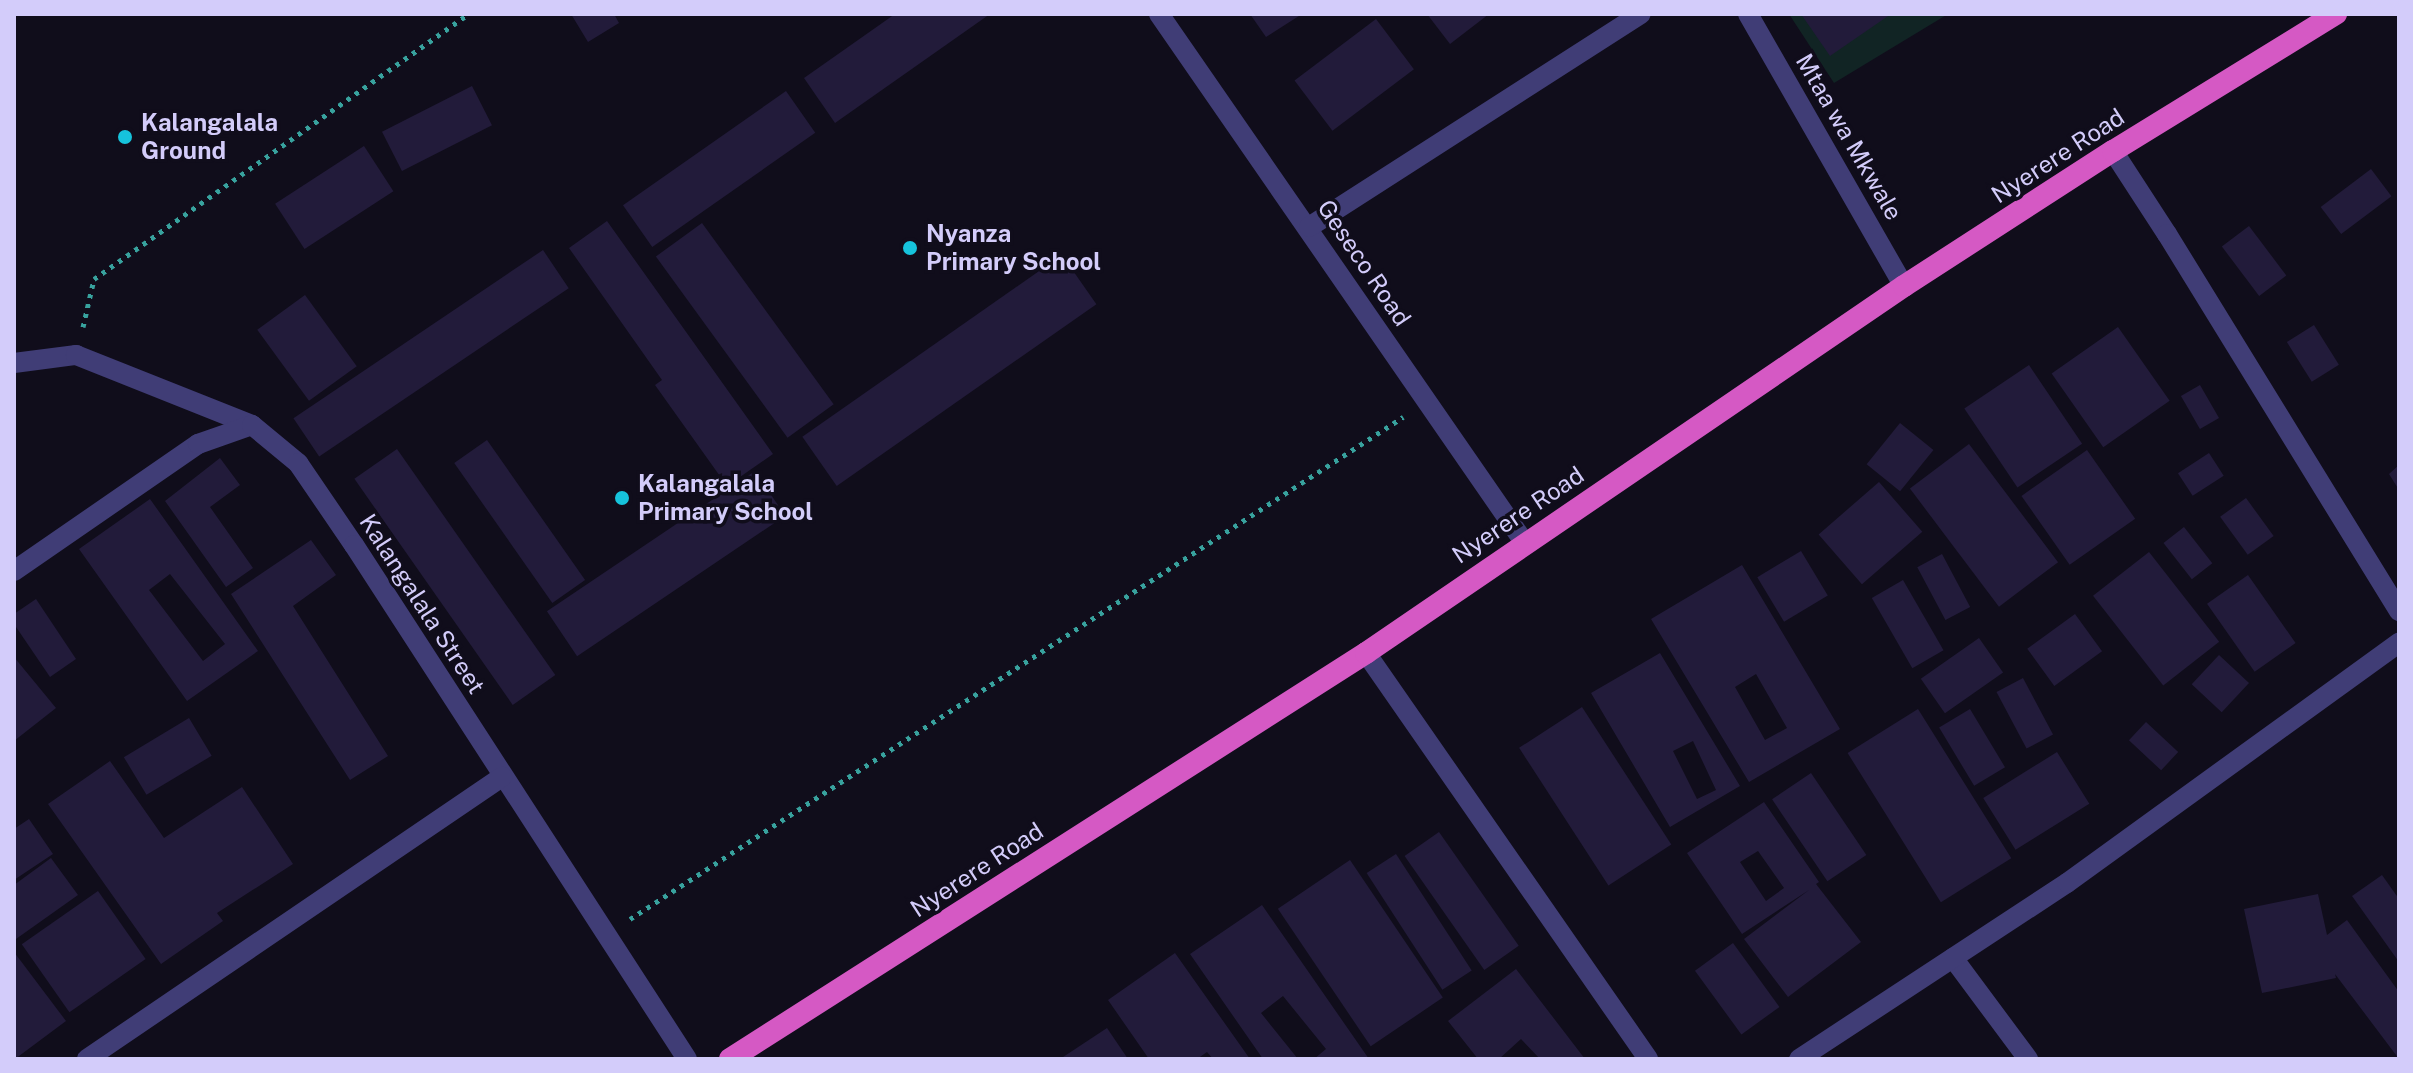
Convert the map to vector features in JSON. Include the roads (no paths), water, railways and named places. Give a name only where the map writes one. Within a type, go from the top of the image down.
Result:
[{"type":"highway","name":"Nyerere Road","points":[[730,1059],[1366,653],[1524,542],[1904,286],[2113,151],[2336,14]]},
{"type":"street","name":"Geseco Road","points":[[1159,14],[1524,542]]},
{"type":"street","points":[[1309,227],[1641,14]]},
{"type":"street","name":"Mtaa wa Mkwale","points":[[1748,14],[1904,286]]},
{"type":"street","points":[[2113,151],[2399,611]]},
{"type":"street","name":"Kalangalala Street","points":[[14,363],[76,355],[252,425],[298,463],[687,1059]]},
{"type":"street","points":[[14,571],[198,444],[252,425]]},
{"type":"street","points":[[1799,1059],[2067,883],[2399,643]]},
{"type":"street","points":[[1366,653],[1648,1059]]},
{"type":"street","points":[[87,1059],[502,777]]},
{"type":"street","points":[[1953,958],[2028,1059]]},
{"type":"place","name":"Kalangalala Ground","points":[[125,137]]},
{"type":"place","name":"Nyanza Primary School","points":[[910,248]]},
{"type":"place","name":"Kalangalala Primary School","points":[[622,498]]}]
